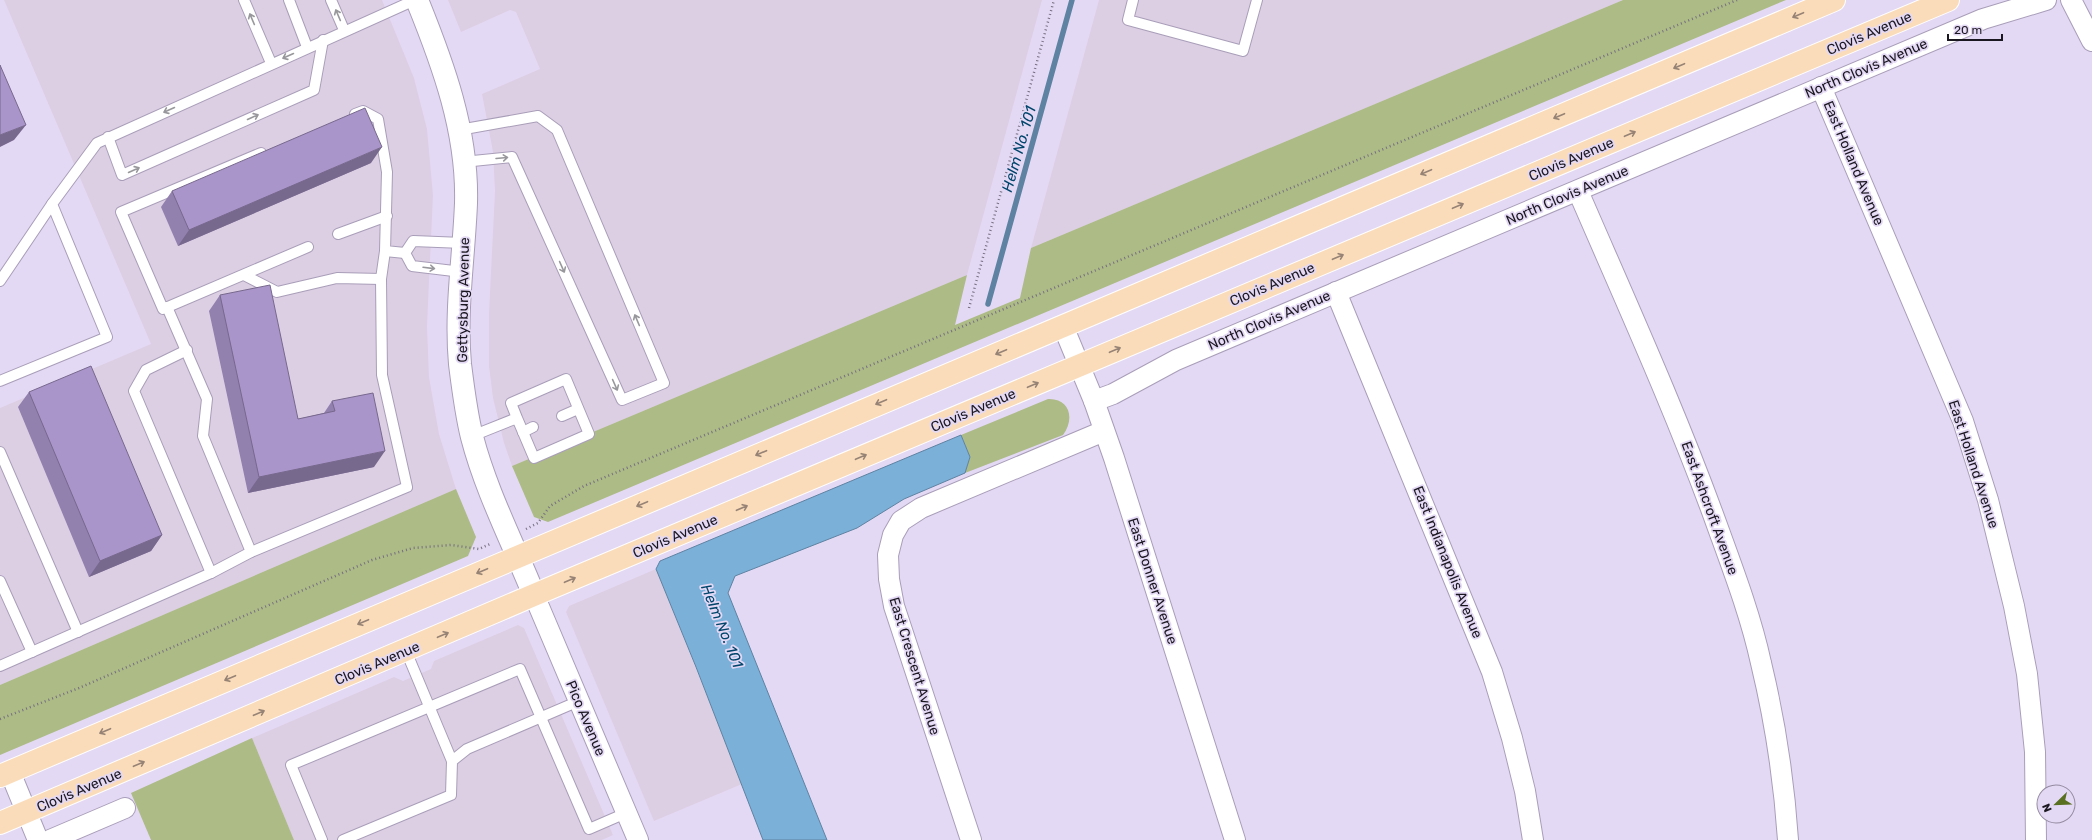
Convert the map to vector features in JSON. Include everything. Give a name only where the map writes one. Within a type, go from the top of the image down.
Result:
[{"type":"main road","points":[[5,774],[514,546],[1063,326],[1834,0]]},
{"type":"main road","name":"Clovis Avenue","points":[[0,823],[406,651],[534,595],[1948,0]]},
{"type":"street","name":"Gettysburg Avenue","points":[[416,0],[437,50],[459,130],[464,162],[466,201],[463,243],[460,362],[472,436],[482,471],[534,595]]},
{"type":"street","name":"North Clovis Avenue","points":[[1094,401],[1113,394],[1176,360],[1821,87],[1983,19],[2046,0]]},
{"type":"street","points":[[2071,0],[2092,41]]},
{"type":"street","name":"East Holland Avenue","points":[[1821,87],[1963,421],[1988,500],[2014,606],[2027,674],[2035,752],[2036,840]]},
{"type":"street","name":"East Ashcroft Avenue","points":[[1578,190],[1699,474],[1741,592],[1761,661],[1774,722],[1785,794],[1788,840]]},
{"type":"street","name":"East Indianapolis Avenue","points":[[1336,292],[1492,672],[1512,738],[1525,792],[1533,840]]},
{"type":"street","name":"East Donner Avenue","points":[[1063,326],[1094,401],[1235,840]]},
{"type":"street","name":"East Crescent Avenue","points":[[971,840],[894,606],[889,579],[888,555],[894,534],[901,521],[921,508],[1104,431]]},
{"type":"street","name":"Pico Avenue","points":[[534,595],[638,840]]},
{"type":"street","points":[[5,774],[26,812],[38,840]]},
{"type":"street","points":[[50,840],[126,808]]},
{"type":"lane","points":[[244,0],[271,63]]},
{"type":"lane","points":[[289,0],[307,47]]},
{"type":"lane","points":[[331,0],[344,30]]},
{"type":"lane","points":[[0,281],[21,253],[52,204],[97,143],[344,30],[416,0]]},
{"type":"lane","points":[[1133,0],[1128,20],[1244,51],[1257,0]]},
{"type":"lane","points":[[108,137],[122,175],[314,90],[323,40]]},
{"type":"lane","points":[[0,666],[211,573],[251,552],[407,487],[382,375],[381,279],[385,251],[387,216],[387,172],[378,118],[363,111],[348,117]]},
{"type":"lane","points":[[459,130],[538,116],[557,130],[664,383],[622,400],[512,158],[464,162]]},
{"type":"lane","points":[[268,150],[121,212],[163,309],[308,247]]},
{"type":"lane","points":[[0,381],[107,337],[52,204]]},
{"type":"lane","points":[[338,234],[387,216]]},
{"type":"lane","points":[[405,253],[413,241],[463,243]]},
{"type":"lane","points":[[385,251],[405,253]]},
{"type":"lane","points":[[405,253],[412,266],[462,272]]},
{"type":"lane","points":[[244,274],[277,292],[337,278],[381,279]]},
{"type":"lane","points":[[167,307],[207,399],[203,436],[251,552]]},
{"type":"lane","points":[[187,350],[146,370],[134,391],[211,573]]},
{"type":"lane","points":[[566,378],[588,434],[534,458],[517,418],[512,403],[566,378]]},
{"type":"lane","points":[[562,416],[578,409]]},
{"type":"lane","points":[[472,436],[517,418]]},
{"type":"lane","points":[[523,432],[534,427]]},
{"type":"lane","points":[[0,452],[78,632]]},
{"type":"lane","points":[[0,581],[32,652]]},
{"type":"lane","points":[[343,840],[451,795],[452,761],[406,651]]},
{"type":"lane","points":[[322,840],[291,765],[520,669],[589,829],[626,813]]},
{"type":"lane","points":[[452,761],[467,749],[579,701]]},
{"type":"path","points":[[969,308],[1054,0]]},
{"type":"path","points":[[0,719],[79,688],[372,560],[403,550],[426,546],[451,545],[479,549],[514,546],[538,523],[550,506],[584,486],[1737,0]]},
{"type":"shaded area","points":[[4,0],[382,0],[414,78],[427,129],[433,195],[427,326],[429,377],[439,434],[456,489],[0,685],[0,408],[151,344]]},
{"type":"shaded area","points":[[448,0],[1042,0],[967,275],[512,466],[504,443],[493,398],[489,366],[489,313],[495,191],[493,152],[482,94],[540,69],[516,12],[510,10],[461,32]]},
{"type":"shaded area","points":[[1099,0],[1623,0],[1031,248]]},
{"type":"shaded area","points":[[656,569],[742,784],[654,821],[566,612],[569,606]]},
{"type":"shaded area","points":[[518,625],[524,628],[613,835],[602,840],[294,840],[252,738],[394,677],[403,681],[431,669],[434,661]]},
{"type":"green space","points":[[1623,0],[1786,0],[548,522],[534,517],[512,466],[967,275],[955,325],[1020,298],[1031,248]]},
{"type":"green space","points":[[1048,399],[1061,402],[1066,406],[1069,422],[1063,435],[965,473],[970,457],[961,435]]},
{"type":"green space","points":[[456,489],[476,537],[468,556],[0,755],[0,685]]},
{"type":"green space","points":[[252,738],[294,840],[151,840],[131,793]]},
{"type":"water","points":[[961,435],[970,457],[965,473],[904,499],[857,528],[735,576],[728,593],[827,840],[763,840],[696,667],[656,569],[660,561]]},
{"type":"building","points":[[0,65],[26,125],[0,135]]},
{"type":"building","points":[[365,108],[382,147],[189,230],[172,191]]},
{"type":"building","points":[[270,285],[298,419],[335,411],[332,401],[373,393],[385,451],[259,477],[220,295]]},
{"type":"building","points":[[91,366],[162,535],[100,561],[29,392]]},
{"type":"waterway","name":"Helm No. 101","points":[[988,304],[1072,0]]}]
